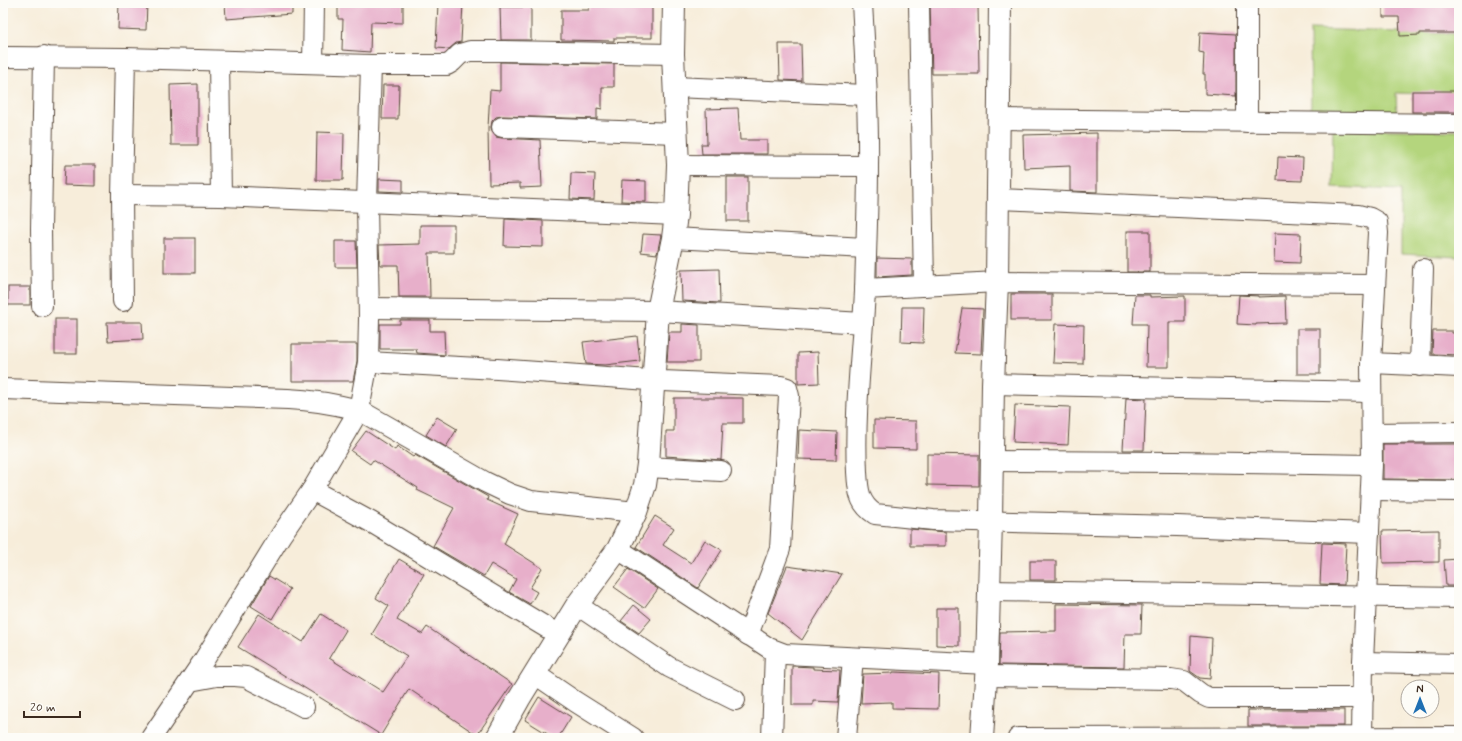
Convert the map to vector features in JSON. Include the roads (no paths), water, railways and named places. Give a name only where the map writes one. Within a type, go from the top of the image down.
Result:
[{"type":"street","points":[[313,63],[314,3]]},
{"type":"street","points":[[497,738],[577,605],[618,549],[636,512],[644,485],[647,467],[654,380],[658,311],[673,238],[676,215],[678,165],[673,54],[674,3]]},
{"type":"street","points":[[862,3],[867,95],[868,166],[865,289],[858,385],[857,473],[861,499],[864,505],[875,514],[933,520],[1369,533]]},
{"type":"street","points":[[919,3],[924,286]]},
{"type":"street","points":[[982,738],[991,521],[993,384],[997,282],[1000,3]]},
{"type":"street","points":[[1247,3],[1247,122]]},
{"type":"street","points":[[3,57],[44,56],[371,65],[446,64],[452,62],[460,54],[470,51],[673,54]]},
{"type":"street","points":[[42,306],[41,229],[44,56]]},
{"type":"street","points":[[123,301],[122,195],[125,58]]},
{"type":"street","points":[[219,61],[221,196]]},
{"type":"street","points":[[151,738],[190,681],[281,535],[312,490],[359,410],[368,362],[369,308],[367,203],[371,65]]},
{"type":"street","points":[[674,87],[867,95]]},
{"type":"street","points":[[998,119],[1459,124]]},
{"type":"street","points":[[502,127],[677,133]]},
{"type":"street","points":[[678,165],[868,166]]},
{"type":"street","points":[[122,195],[221,196],[676,215]]},
{"type":"street","points":[[998,199],[1358,215],[1370,218],[1377,222],[1378,227],[1370,392],[1372,465],[1363,662],[1362,737]]},
{"type":"street","points":[[673,238],[866,248]]},
{"type":"street","points":[[1420,366],[1423,269]]},
{"type":"street","points":[[865,289],[997,282],[1375,285]]},
{"type":"street","points":[[369,308],[658,311],[863,323]]},
{"type":"street","points":[[368,362],[654,380],[781,386],[787,388],[789,396],[780,549],[748,635]]},
{"type":"street","points":[[1371,363],[1459,367]]},
{"type":"street","points":[[993,384],[1370,392]]},
{"type":"street","points":[[3,389],[305,400],[321,402],[359,410],[485,482],[510,494],[531,501],[636,512]]},
{"type":"street","points":[[1372,433],[1459,432]]},
{"type":"street","points":[[992,461],[1372,465]]},
{"type":"street","points":[[647,467],[721,471]]},
{"type":"street","points":[[312,490],[378,526],[558,635]]},
{"type":"street","points":[[1370,490],[1459,491]]},
{"type":"street","points":[[618,549],[748,635],[775,651],[785,654],[853,658],[986,670],[1171,679],[1184,681],[1209,698],[1363,698]]},
{"type":"street","points":[[988,591],[1459,598]]},
{"type":"street","points":[[577,605],[669,667],[735,700]]},
{"type":"street","points":[[772,738],[775,651]]},
{"type":"street","points":[[846,738],[853,658]]},
{"type":"street","points":[[1363,662],[1459,664]]},
{"type":"street","points":[[535,674],[633,738]]},
{"type":"street","points":[[190,681],[217,676],[246,677],[304,707]]},
{"type":"street","points":[[1018,738],[1459,737]]}]
